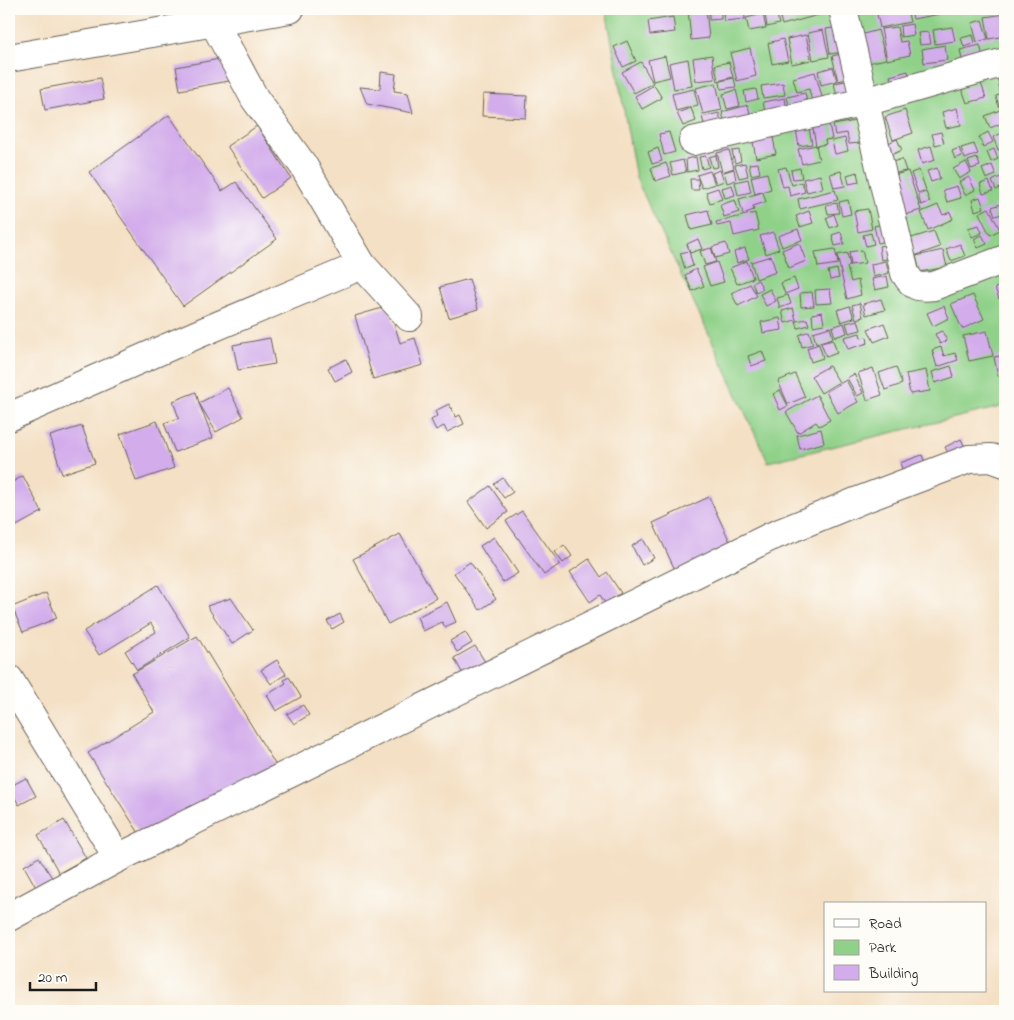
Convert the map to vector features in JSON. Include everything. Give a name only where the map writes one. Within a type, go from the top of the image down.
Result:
[{"type":"street","points":[[9,58],[290,9]]},
{"type":"street","points":[[843,9],[904,273],[911,283],[921,287],[934,286],[1005,258]]},
{"type":"street","points":[[213,21],[255,99],[303,166],[362,265],[409,317]]},
{"type":"street","points":[[693,141],[865,102],[1005,62]]},
{"type":"street","points":[[9,417],[362,265]]},
{"type":"street","points":[[9,917],[118,858],[770,537],[969,459],[991,458],[1005,463]]},
{"type":"street","points":[[9,679],[118,858]]},
{"type":"green space","points":[[606,9],[1005,9],[1005,406],[768,462],[636,178]]},
{"type":"building","points":[[688,9],[706,9],[709,38],[691,40]]},
{"type":"building","points":[[709,9],[721,9],[721,19],[709,20]]},
{"type":"building","points":[[723,9],[744,9],[745,19],[724,21]]},
{"type":"building","points":[[747,9],[771,9],[772,11],[748,15]]},
{"type":"building","points":[[778,9],[840,9],[782,25]]},
{"type":"building","points":[[876,9],[907,9],[910,22],[880,28]]},
{"type":"building","points":[[911,9],[939,9],[940,14],[913,19]]},
{"type":"building","points":[[776,11],[779,24],[767,27],[765,14]]},
{"type":"building","points":[[763,14],[766,28],[749,31],[746,18]]},
{"type":"building","points":[[1005,14],[1005,36],[989,39],[985,17]]},
{"type":"building","points":[[673,17],[675,32],[650,35],[648,21]]},
{"type":"building","points":[[982,20],[988,39],[977,42],[972,23]]},
{"type":"building","points":[[912,24],[914,35],[901,37],[900,26]]},
{"type":"building","points":[[846,26],[850,51],[830,54],[826,29]]},
{"type":"building","points":[[897,27],[900,42],[907,41],[910,55],[887,60],[881,29]]},
{"type":"building","points":[[952,27],[955,41],[935,44],[933,30]]},
{"type":"building","points":[[823,30],[829,57],[813,60],[808,33]]},
{"type":"building","points":[[878,30],[886,59],[868,63],[860,35]]},
{"type":"building","points":[[929,32],[931,44],[920,45],[918,33]]},
{"type":"building","points":[[806,35],[811,60],[792,64],[787,39]]},
{"type":"building","points":[[973,35],[975,43],[964,47],[961,38]]},
{"type":"building","points":[[783,39],[788,61],[772,64],[768,43]]},
{"type":"building","points":[[627,41],[636,61],[623,67],[614,47]]},
{"type":"building","points":[[945,45],[947,60],[924,63],[922,49]]},
{"type":"building","points":[[980,45],[985,64],[964,69],[960,50]]},
{"type":"building","points":[[750,48],[756,76],[737,81],[730,53]]},
{"type":"building","points":[[849,52],[855,77],[838,81],[832,56]]},
{"type":"building","points":[[712,55],[715,79],[696,81],[693,58]]},
{"type":"building","points":[[665,56],[670,77],[653,81],[648,60]]},
{"type":"building","points":[[225,58],[229,81],[180,90],[176,67]]},
{"type":"building","points":[[688,59],[692,86],[674,89],[669,63]]},
{"type":"building","points":[[641,62],[653,83],[634,93],[622,72]]},
{"type":"building","points":[[729,62],[733,77],[718,81],[715,65]]},
{"type":"building","points":[[833,67],[837,81],[821,85],[818,71]]},
{"type":"building","points":[[908,71],[912,86],[894,90],[890,76]]},
{"type":"building","points":[[381,72],[396,74],[394,91],[408,93],[413,113],[367,104],[360,87],[380,89]]},
{"type":"building","points":[[815,72],[825,107],[814,110],[809,89],[797,92],[793,78]]},
{"type":"building","points":[[100,78],[104,99],[45,110],[41,89]]},
{"type":"building","points":[[734,78],[736,87],[721,89],[720,81]]},
{"type":"building","points":[[1005,78],[1005,91],[1000,92],[998,80]]},
{"type":"building","points":[[857,79],[862,101],[839,106],[834,83]]},
{"type":"building","points":[[716,83],[722,110],[703,114],[696,88]]},
{"type":"building","points":[[783,83],[785,95],[763,98],[761,86]]},
{"type":"building","points":[[981,83],[986,98],[967,103],[962,89]]},
{"type":"building","points":[[654,85],[662,98],[642,109],[635,96]]},
{"type":"building","points":[[694,89],[698,105],[676,111],[672,94]]},
{"type":"building","points":[[756,89],[758,99],[746,102],[744,91]]},
{"type":"building","points":[[736,90],[740,106],[727,109],[723,94]]},
{"type":"building","points":[[805,93],[809,111],[791,116],[787,97]]},
{"type":"building","points":[[1005,93],[1005,106],[999,107],[996,96]]},
{"type":"building","points":[[483,94],[527,96],[526,118],[482,116]]},
{"type":"building","points":[[785,98],[788,117],[767,121],[763,102]]},
{"type":"building","points":[[748,105],[753,126],[727,133],[722,112]]},
{"type":"building","points":[[691,108],[696,121],[683,126],[677,113]]},
{"type":"building","points":[[957,108],[961,125],[946,128],[942,112]]},
{"type":"building","points":[[905,110],[913,133],[893,140],[885,117]]},
{"type":"building","points":[[1000,110],[1005,122],[990,128],[985,116]]},
{"type":"building","points":[[719,113],[724,133],[708,137],[702,117]]},
{"type":"building","points":[[169,115],[222,191],[236,182],[277,239],[183,306],[89,172]]},
{"type":"building","points":[[856,121],[860,143],[849,144],[847,133],[835,135],[833,125]]},
{"type":"building","points":[[829,124],[832,139],[825,140],[826,144],[816,146],[813,128]]},
{"type":"building","points":[[257,126],[291,178],[262,198],[227,146]]},
{"type":"building","points":[[809,128],[812,144],[799,146],[796,130]]},
{"type":"building","points":[[669,132],[675,152],[664,155],[659,134]]},
{"type":"building","points":[[941,132],[944,143],[935,145],[932,134]]},
{"type":"building","points":[[988,132],[993,142],[983,147],[979,137]]},
{"type":"building","points":[[1005,132],[1005,147],[998,150],[993,137]]},
{"type":"building","points":[[773,137],[776,154],[756,158],[753,142]]},
{"type":"building","points":[[845,138],[848,151],[835,154],[832,141]]},
{"type":"building","points":[[897,139],[902,150],[891,155],[886,144]]},
{"type":"building","points":[[974,144],[978,154],[965,159],[961,148]]},
{"type":"building","points":[[816,145],[819,160],[802,164],[798,149]]},
{"type":"building","points":[[931,146],[935,160],[922,164],[918,150]]},
{"type":"building","points":[[658,148],[662,161],[652,164],[648,152]]},
{"type":"building","points":[[959,148],[962,156],[955,159],[952,151]]},
{"type":"building","points":[[994,149],[998,159],[991,162],[987,152]]},
{"type":"building","points":[[729,150],[734,168],[722,172],[717,153]]},
{"type":"building","points":[[739,150],[741,161],[735,163],[732,151]]},
{"type":"building","points":[[716,155],[718,167],[712,168],[709,157]]},
{"type":"building","points":[[706,156],[709,167],[702,169],[699,157]]},
{"type":"building","points":[[696,157],[698,170],[687,172],[686,159]]},
{"type":"building","points":[[977,158],[980,166],[971,169],[968,161]]},
{"type":"building","points":[[902,159],[906,171],[892,174],[889,163]]},
{"type":"building","points":[[683,160],[686,172],[673,175],[670,163]]},
{"type":"building","points":[[966,162],[971,172],[959,179],[953,169]]},
{"type":"building","points":[[666,163],[671,176],[655,181],[651,168]]},
{"type":"building","points":[[745,163],[748,176],[739,178],[735,165]]},
{"type":"building","points":[[758,163],[760,173],[751,175],[749,164]]},
{"type":"building","points":[[992,165],[996,175],[986,179],[982,169]]},
{"type":"building","points":[[786,167],[792,185],[802,182],[805,192],[790,196],[788,186],[783,187],[778,169]]},
{"type":"building","points":[[800,168],[802,178],[793,179],[791,170]]},
{"type":"building","points":[[937,168],[940,179],[931,182],[927,171]]},
{"type":"building","points":[[734,169],[736,180],[727,183],[724,172]]},
{"type":"building","points":[[720,170],[724,181],[716,184],[712,173]]},
{"type":"building","points":[[919,170],[926,190],[918,193],[911,173]]},
{"type":"building","points":[[710,171],[715,184],[702,188],[697,175]]},
{"type":"building","points":[[841,171],[845,186],[834,188],[830,174]]},
{"type":"building","points":[[908,171],[921,210],[905,215],[892,176]]},
{"type":"building","points":[[857,172],[859,182],[849,184],[847,175]]},
{"type":"building","points":[[767,173],[771,189],[755,194],[751,177]]},
{"type":"building","points":[[820,175],[823,188],[807,192],[803,179]]},
{"type":"building","points":[[969,177],[975,190],[965,195],[959,182]]},
{"type":"building","points":[[1000,177],[1005,186],[996,190],[992,181]]},
{"type":"building","points":[[690,179],[698,179],[699,190],[691,190]]},
{"type":"building","points":[[748,179],[751,192],[738,195],[735,182]]},
{"type":"building","points":[[989,181],[993,191],[983,194],[980,184]]},
{"type":"building","points":[[732,185],[735,195],[725,198],[722,188]]},
{"type":"building","points":[[957,186],[961,198],[947,202],[943,190]]},
{"type":"building","points":[[718,188],[722,199],[710,203],[706,192]]},
{"type":"building","points":[[835,190],[838,200],[800,209],[798,199]]},
{"type":"building","points":[[763,192],[766,202],[753,206],[754,210],[743,214],[739,199]]},
{"type":"building","points":[[926,192],[930,202],[921,205],[918,195]]},
{"type":"building","points":[[980,197],[984,208],[975,211],[972,200]]},
{"type":"building","points":[[735,200],[739,212],[724,217],[720,205]]},
{"type":"building","points":[[848,200],[851,214],[842,216],[839,202]]},
{"type":"building","points":[[837,203],[839,213],[828,214],[826,205]]},
{"type":"building","points":[[1004,203],[1005,213],[995,216],[992,207]]},
{"type":"building","points":[[938,205],[943,215],[950,212],[953,219],[928,230],[921,212]]},
{"type":"building","points":[[989,208],[1000,230],[990,235],[979,213]]},
{"type":"building","points":[[868,209],[872,229],[858,232],[854,211]]},
{"type":"building","points":[[708,210],[712,225],[691,230],[687,215]]},
{"type":"building","points":[[809,211],[813,223],[800,227],[796,216]]},
{"type":"building","points":[[755,213],[759,230],[734,236],[731,223],[717,226],[716,222]]},
{"type":"building","points":[[834,214],[838,225],[830,228],[826,218]]},
{"type":"building","points":[[891,222],[895,239],[878,243],[874,226]]},
{"type":"building","points":[[979,225],[982,233],[972,237],[968,228]]},
{"type":"building","points":[[798,229],[802,240],[782,247],[778,236]]},
{"type":"building","points":[[934,231],[940,247],[914,256],[908,239]]},
{"type":"building","points":[[773,232],[779,249],[766,254],[760,236]]},
{"type":"building","points":[[841,232],[844,244],[835,246],[832,235]]},
{"type":"building","points":[[871,233],[874,244],[866,246],[863,235]]},
{"type":"building","points":[[982,235],[987,244],[978,248],[974,239]]},
{"type":"building","points":[[698,239],[702,249],[690,253],[687,244]]},
{"type":"building","points":[[726,243],[729,254],[715,258],[712,247]]},
{"type":"building","points":[[799,243],[806,261],[789,268],[782,250]]},
{"type":"building","points":[[896,243],[899,257],[881,260],[879,246]]},
{"type":"building","points":[[960,244],[965,256],[951,261],[946,249]]},
{"type":"building","points":[[711,248],[716,262],[705,265],[700,251]]},
{"type":"building","points":[[745,248],[749,259],[737,263],[734,252]]},
{"type":"building","points":[[835,249],[838,264],[818,267],[815,252]]},
{"type":"building","points":[[862,250],[865,263],[851,265],[849,252]]},
{"type":"building","points":[[943,250],[947,267],[920,272],[916,256]]},
{"type":"building","points":[[689,251],[693,266],[685,269],[680,253]]},
{"type":"building","points":[[847,253],[850,266],[847,267],[851,282],[858,280],[861,295],[847,299],[837,255]]},
{"type":"building","points":[[771,256],[776,272],[756,279],[751,262]]},
{"type":"building","points":[[747,261],[753,278],[737,284],[730,268]]},
{"type":"building","points":[[886,261],[889,273],[873,277],[871,264]]},
{"type":"building","points":[[717,262],[724,282],[710,286],[703,267]]},
{"type":"building","points":[[696,269],[704,286],[692,291],[685,275]]},
{"type":"building","points":[[837,269],[839,278],[830,280],[828,271]]},
{"type":"building","points":[[887,276],[889,287],[875,290],[872,279]]},
{"type":"building","points":[[794,278],[798,289],[785,294],[781,283]]},
{"type":"building","points":[[469,279],[478,309],[449,318],[440,287]]},
{"type":"building","points":[[758,280],[763,289],[756,292],[752,283]]},
{"type":"building","points":[[750,284],[757,296],[738,306],[731,293]]},
{"type":"building","points":[[1005,284],[1005,297],[999,299],[995,288]]},
{"type":"building","points":[[770,289],[776,301],[766,306],[760,294]]},
{"type":"building","points":[[830,289],[832,303],[816,304],[815,290]]},
{"type":"building","points":[[812,292],[814,306],[801,307],[800,293]]},
{"type":"building","points":[[788,295],[791,304],[780,308],[777,298]]},
{"type":"building","points":[[973,295],[984,319],[962,329],[951,304]]},
{"type":"building","points":[[881,299],[885,310],[866,315],[863,304]]},
{"type":"building","points":[[860,303],[863,317],[856,319],[852,305]]},
{"type":"building","points":[[389,306],[400,343],[415,338],[423,365],[373,379],[355,316]]},
{"type":"building","points":[[850,306],[854,318],[841,322],[837,310]]},
{"type":"building","points":[[944,306],[949,318],[933,326],[927,313]]},
{"type":"building","points":[[793,308],[796,320],[785,323],[782,311]]},
{"type":"building","points":[[822,312],[824,324],[813,326],[812,314]]},
{"type":"building","points":[[780,318],[782,330],[763,333],[761,322]]},
{"type":"building","points":[[807,319],[809,325],[798,328],[796,321]]},
{"type":"building","points":[[858,320],[861,330],[849,333],[846,323]]},
{"type":"building","points":[[844,323],[847,333],[835,337],[832,327]]},
{"type":"building","points":[[884,323],[889,336],[874,342],[868,329]]},
{"type":"building","points":[[830,327],[833,338],[816,343],[813,332]]},
{"type":"building","points":[[809,331],[813,344],[802,347],[799,335]]},
{"type":"building","points":[[942,331],[947,341],[940,344],[935,334]]},
{"type":"building","points":[[987,331],[993,356],[969,361],[963,336]]},
{"type":"building","points":[[860,333],[861,338],[867,337],[868,343],[848,349],[844,337]]},
{"type":"building","points":[[270,338],[275,364],[238,370],[233,345]]},
{"type":"building","points":[[833,340],[837,353],[826,357],[821,343]]},
{"type":"building","points":[[819,344],[823,358],[811,362],[807,348]]},
{"type":"building","points":[[941,347],[944,356],[955,353],[958,360],[937,367],[932,350]]},
{"type":"building","points":[[762,351],[766,361],[751,366],[748,356]]},
{"type":"building","points":[[1005,355],[1005,375],[998,376],[994,357]]},
{"type":"building","points":[[346,359],[352,372],[335,381],[328,368]]},
{"type":"building","points":[[829,366],[839,382],[821,393],[811,376]]},
{"type":"building","points":[[951,366],[954,377],[935,383],[932,372]]},
{"type":"building","points":[[896,367],[902,384],[885,390],[879,373]]},
{"type":"building","points":[[873,368],[882,395],[867,400],[858,373]]},
{"type":"building","points":[[926,370],[930,391],[910,394],[906,374]]},
{"type":"building","points":[[795,374],[805,397],[788,404],[778,381]]},
{"type":"building","points":[[854,374],[863,393],[857,396],[847,378]]},
{"type":"building","points":[[846,380],[858,402],[838,413],[826,392]]},
{"type":"building","points":[[228,388],[243,417],[216,432],[199,403]]},
{"type":"building","points":[[780,390],[788,406],[780,410],[773,394]]},
{"type":"building","points":[[196,392],[213,438],[175,452],[164,423],[179,418],[173,401]]},
{"type":"building","points":[[817,395],[830,420],[819,426],[816,422],[798,433],[786,412]]},
{"type":"building","points":[[449,404],[456,417],[460,415],[464,424],[447,432],[444,426],[436,430],[431,420],[437,416],[435,411]]},
{"type":"building","points":[[157,421],[174,468],[136,481],[120,434]]},
{"type":"building","points":[[82,426],[95,463],[62,474],[50,436]]},
{"type":"building","points":[[821,429],[824,443],[800,449],[797,435]]},
{"type":"building","points":[[961,439],[968,453],[952,461],[945,447]]},
{"type":"building","points":[[922,455],[928,471],[906,480],[900,463]]},
{"type":"building","points":[[23,476],[42,512],[9,530],[9,484]]},
{"type":"building","points":[[503,478],[513,492],[504,498],[494,484]]},
{"type":"building","points":[[490,486],[508,512],[486,528],[468,502]]},
{"type":"building","points":[[709,497],[733,548],[677,574],[653,523]]},
{"type":"building","points":[[522,511],[560,564],[544,575],[506,521]]},
{"type":"building","points":[[400,534],[436,598],[388,624],[353,559]]},
{"type":"building","points":[[494,537],[518,573],[503,582],[480,546]]},
{"type":"building","points":[[643,539],[654,558],[642,565],[632,546]]},
{"type":"building","points":[[564,545],[572,556],[563,563],[555,552]]},
{"type":"building","points":[[589,559],[601,577],[607,572],[621,593],[605,603],[600,595],[590,602],[570,572]]},
{"type":"building","points":[[470,562],[496,599],[480,610],[454,573]]},
{"type":"building","points":[[158,585],[190,637],[137,670],[125,651],[156,632],[151,623],[99,655],[84,631]]},
{"type":"building","points":[[46,593],[57,618],[23,632],[12,607]]},
{"type":"building","points":[[231,598],[253,630],[232,644],[207,606]]},
{"type":"building","points":[[447,602],[456,622],[445,627],[442,622],[423,631],[417,617]]},
{"type":"building","points":[[340,614],[344,622],[332,629],[327,621]]},
{"type":"building","points":[[465,632],[472,643],[457,652],[450,641]]},
{"type":"building","points":[[197,636],[278,769],[144,841],[88,753],[154,712],[132,674]]},
{"type":"building","points":[[475,646],[489,668],[467,681],[454,658]]},
{"type":"building","points":[[277,660],[286,674],[271,684],[261,670]]},
{"type":"building","points":[[289,677],[301,697],[276,711],[267,695],[286,683],[284,680]]},
{"type":"building","points":[[303,705],[309,715],[294,724],[287,714]]},
{"type":"building","points":[[26,778],[36,796],[19,805],[9,787]]},
{"type":"building","points":[[64,820],[86,858],[59,873],[38,835]]},
{"type":"building","points":[[39,857],[54,881],[38,891],[24,866]]}]
